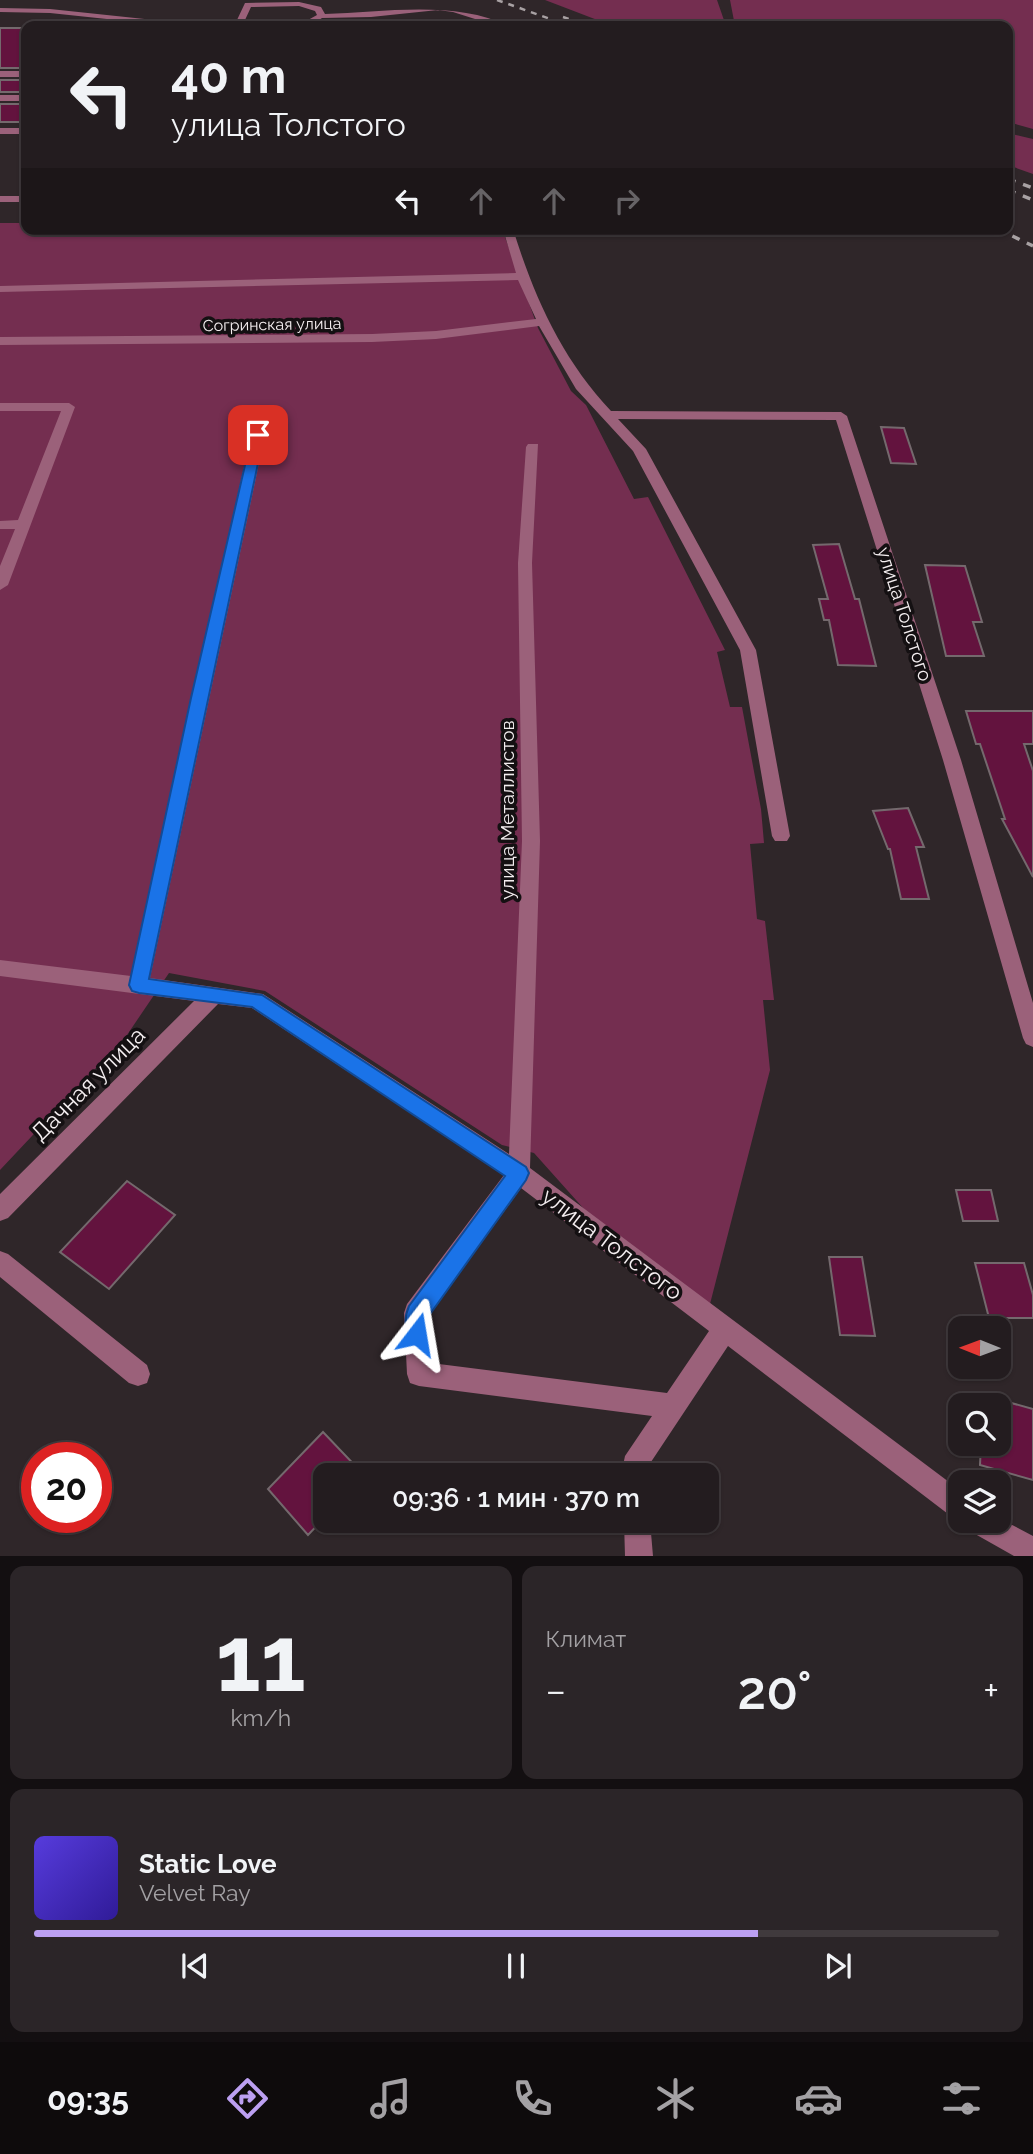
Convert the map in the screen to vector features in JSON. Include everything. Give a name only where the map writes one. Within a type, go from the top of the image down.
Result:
[{"type":"street","points":[[240,21],[248,5],[299,4],[318,9],[322,16]]},
{"type":"street","points":[[313,21],[322,16],[371,15],[438,8],[488,21]]},
{"type":"street","points":[[0,10],[50,11],[145,21]]},
{"type":"street","points":[[0,75],[21,74]]},
{"type":"street","points":[[0,97],[21,97]]},
{"type":"street","points":[[0,131],[21,131]]},
{"type":"street","points":[[0,199],[21,199]]},
{"type":"street","points":[[510,235],[522,276],[544,323],[580,386],[639,449],[748,650],[781,836]]},
{"type":"street","points":[[0,289],[522,276]]},
{"type":"street","name":"Согринская улица","points":[[0,341],[372,338],[436,335],[544,323]]},
{"type":"street","points":[[0,407],[69,407],[0,585]]},
{"type":"street","name":"улица Толстого","points":[[606,415],[841,416],[952,760],[1033,1038]]},
{"type":"street","points":[[139,985],[198,698],[258,435]]},
{"type":"street","name":"улица Металлистов","points":[[519,1173],[531,841],[525,563],[533,447]]},
{"type":"street","points":[[0,525],[23,524]]},
{"type":"street","name":"улица Толстого","points":[[0,968],[256,1000],[519,1173],[948,1498]]},
{"type":"street","name":"Дачная улица","points":[[0,1210],[214,994]]},
{"type":"street","points":[[519,1173],[416,1314],[419,1374],[673,1406]]},
{"type":"street","points":[[0,1262],[138,1374]]},
{"type":"street","points":[[635,1463],[724,1330]]},
{"type":"street","points":[[638,1533],[639,1556]]},
{"type":"street","points":[[999,1533],[1033,1551]]},
{"type":"shaded area","points":[[545,0],[717,0],[724,21],[600,21]]},
{"type":"shaded area","points":[[730,0],[1033,0],[1033,129],[1013,123],[1013,21],[734,21]]},
{"type":"shaded area","points":[[1013,134],[1033,139],[1033,174],[1013,167]]},
{"type":"shaded area","points":[[0,223],[21,223],[21,235],[504,235],[538,328],[571,391],[586,405],[634,499],[648,497],[725,650],[717,652],[730,707],[742,707],[761,809],[764,843],[750,844],[757,919],[765,921],[774,1000],[763,1000],[770,1070],[710,1304],[593,1219],[534,1153],[502,1145],[265,991],[169,973],[127,1035],[0,1170]]},
{"type":"building","points":[[0,28],[21,28],[21,68],[0,68]]},
{"type":"building","points":[[0,80],[21,80],[21,92],[0,92]]},
{"type":"building","points":[[0,104],[21,104],[21,122],[0,122]]},
{"type":"building","points":[[881,427],[904,428],[916,464],[891,463]]},
{"type":"building","points":[[839,544],[855,599],[859,599],[876,666],[838,665],[829,620],[824,620],[819,599],[828,599],[813,545]]},
{"type":"building","points":[[925,565],[965,566],[982,622],[973,622],[984,656],[946,656]]},
{"type":"building","points":[[966,711],[1033,711],[1033,744],[1024,744],[1033,771],[1033,877],[1002,819],[1005,819]]},
{"type":"building","points":[[908,808],[924,847],[916,847],[929,899],[901,899],[890,849],[873,811]]},
{"type":"building","points":[[127,1181],[175,1215],[109,1289],[60,1252]]},
{"type":"building","points":[[956,1190],[991,1190],[998,1221],[963,1221]]},
{"type":"building","points":[[829,1257],[862,1257],[875,1336],[840,1335]]},
{"type":"building","points":[[975,1263],[1024,1263],[1033,1295],[1033,1318],[988,1316]]},
{"type":"building","points":[[1011,1403],[1033,1409],[1033,1480],[1011,1474],[1011,1470],[998,1470],[980,1465],[980,1456],[1011,1456]]},
{"type":"building","points":[[323,1432],[353,1463],[313,1463],[313,1530],[308,1535],[268,1489]]},
{"type":"railway","points":[[497,0],[556,21]]},
{"type":"railway","points":[[563,17],[575,21]]},
{"type":"railway","points":[[1013,181],[1033,188]]},
{"type":"railway","points":[[1013,192],[1033,200]]},
{"type":"railway","points":[[1010,235],[1033,246]]},
{"type":"route","points":[[258,435],[198,698],[139,985],[256,1000],[519,1173],[416,1314],[417,1334]]}]
